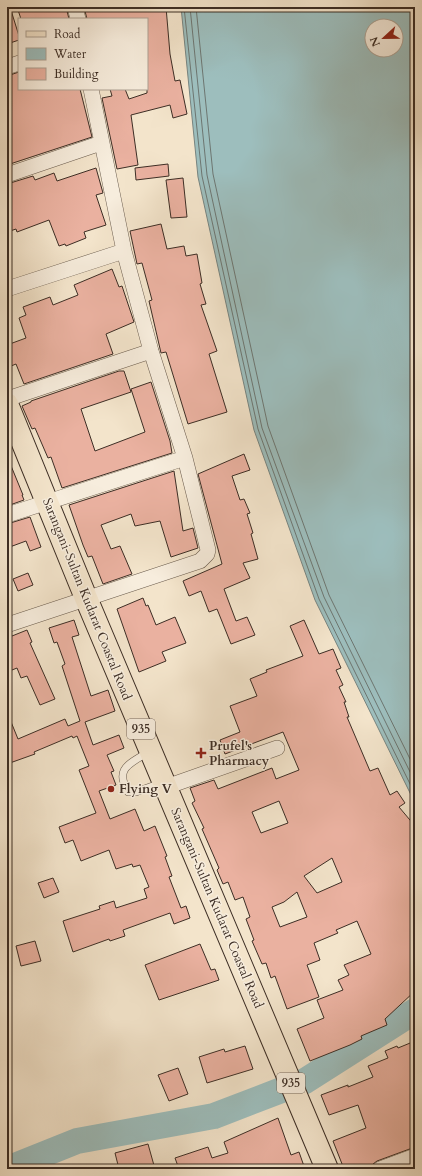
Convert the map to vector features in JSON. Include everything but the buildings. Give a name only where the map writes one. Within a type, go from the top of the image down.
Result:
[{"type":"main road","name":"Sarangani-Sultan Kudarat Coastal Road","points":[[7,404],[86,598],[327,1169]]},
{"type":"street","points":[[75,7],[78,18]]},
{"type":"street","points":[[7,67],[18,64]]},
{"type":"street","points":[[7,625],[200,561],[208,554],[185,458],[151,351],[124,251],[91,90]]},
{"type":"street","points":[[7,175],[101,143]]},
{"type":"street","points":[[7,289],[124,251]]},
{"type":"street","points":[[7,400],[151,351]]},
{"type":"street","points":[[7,515],[185,458]]},
{"type":"street","points":[[165,784],[277,748]]},
{"type":"street","points":[[380,1169],[415,1156]]},
{"type":"lane","points":[[150,750],[125,768],[122,772],[123,784],[128,792],[136,792],[165,784]]},
{"type":"water","points":[[181,7],[415,7],[415,803],[315,600],[254,430],[198,177]]},
{"type":"waterway","points":[[7,1169],[77,1141],[214,1116],[305,1081],[415,1011]]},
{"type":"place","name":"Prufel's Pharmacy","points":[[201,753]]},
{"type":"place","name":"Flying V","points":[[111,789]]}]
